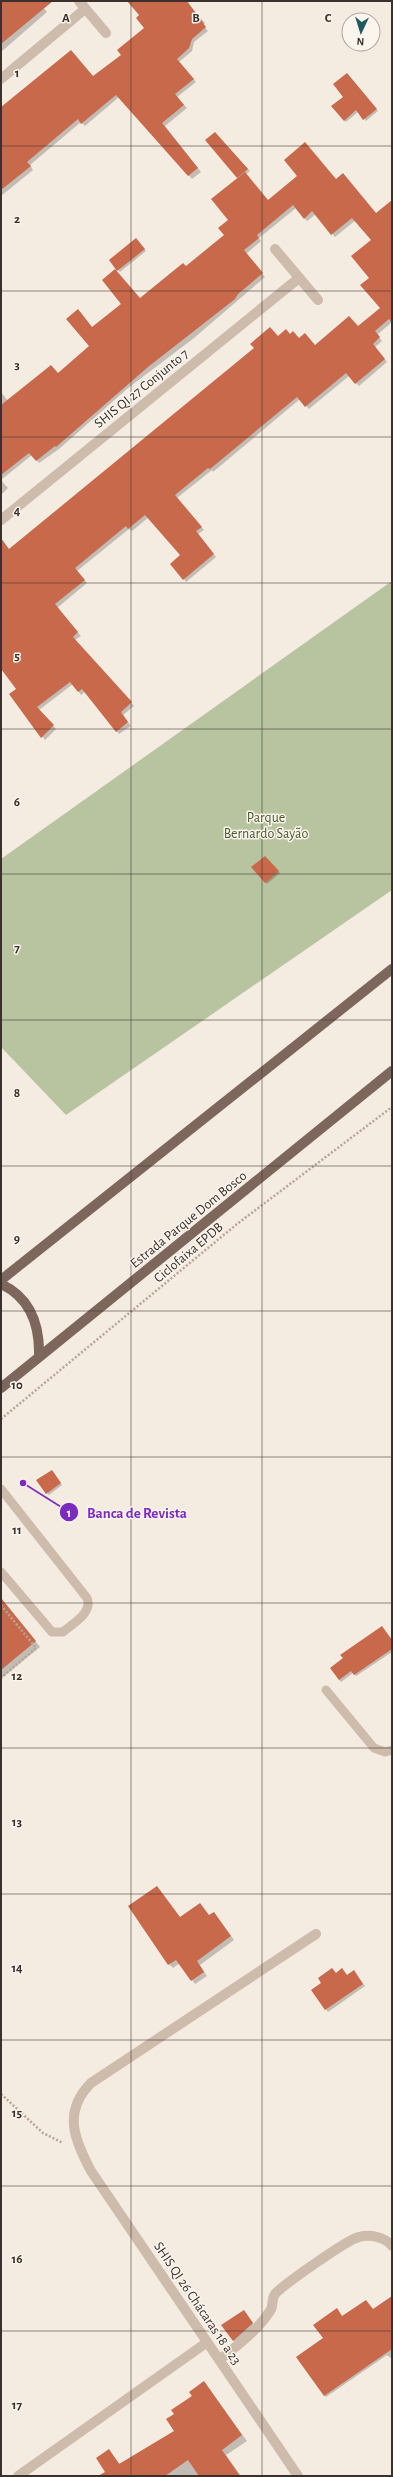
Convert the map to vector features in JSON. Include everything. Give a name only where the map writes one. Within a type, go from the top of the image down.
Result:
[{"type":"main road","points":[[1,1280],[392,969]]},
{"type":"main road","name":"Estrada Parque Dom Bosco","points":[[1,1388],[392,1071]]},
{"type":"main road","points":[[1,1284],[15,1291],[26,1304],[40,1338],[39,1357]]},
{"type":"street","points":[[1,79],[82,5],[106,33]]},
{"type":"street","points":[[275,249],[318,300]]},
{"type":"street","name":"SHIS QI 27 Conjunto 7","points":[[1,520],[299,278]]},
{"type":"street","name":"SHIS QI 26 Chácaras 18 a 23","points":[[298,2476],[206,2343],[91,2171],[79,2148],[74,2127],[76,2108],[83,2091],[91,2084],[316,1934]]},
{"type":"street","points":[[219,2360],[242,2341],[269,2313],[275,2294],[327,2256],[359,2237],[379,2237],[387,2240],[392,2246]]},
{"type":"street","points":[[18,2476],[206,2343]]},
{"type":"lane","points":[[1,1489],[87,1598],[89,1604],[88,1610],[63,1632],[52,1632],[1,1572]]},
{"type":"lane","points":[[326,1690],[374,1748],[385,1752],[392,1750]]},
{"type":"path","name":"Ciclofaixa EPDB","points":[[1,1419],[237,1224],[392,1107]]},
{"type":"path","points":[[1,1605],[36,1648],[1,1678]]},
{"type":"path","points":[[1,2094],[43,2133],[79,2148]]},
{"type":"green space","name":"Parque Bernardo Sayão","points":[[392,581],[392,890],[66,1115],[1,1047],[1,859]]},
{"type":"building","points":[[1,1],[53,1],[1,44]]},
{"type":"building","points":[[127,1],[187,1],[206,27],[192,39],[189,48],[177,59],[194,79],[175,94],[184,105],[162,123],[198,168],[188,176],[116,95],[81,124],[78,119],[27,162],[31,166],[1,190],[1,107],[71,50],[93,76],[121,55],[117,50],[144,28],[136,18],[139,15]]},
{"type":"building","points":[[347,73],[377,109],[363,120],[356,110],[344,121],[331,106],[343,97],[333,84]]},
{"type":"building","points":[[215,132],[248,169],[237,178],[205,140]]},
{"type":"building","points":[[305,142],[336,179],[343,173],[376,213],[392,200],[392,323],[389,319],[375,331],[380,337],[373,344],[385,359],[355,384],[346,373],[305,407],[297,397],[210,469],[208,468],[175,495],[202,527],[196,531],[214,554],[183,580],[170,564],[180,555],[145,515],[128,529],[126,526],[75,568],[85,580],[55,604],[78,632],[73,637],[132,702],[121,712],[128,722],[116,732],[82,689],[78,692],[70,682],[37,707],[54,725],[41,738],[9,694],[16,689],[1,669],[1,538],[9,549],[254,348],[250,344],[270,327],[278,336],[286,329],[290,334],[293,331],[299,338],[305,333],[315,345],[349,316],[358,326],[380,308],[360,285],[369,278],[351,256],[371,240],[352,218],[331,235],[312,211],[304,219],[293,205],[257,235],[259,238],[244,250],[263,273],[238,294],[235,299],[148,367],[56,447],[55,446],[36,461],[29,453],[1,475],[1,405],[51,365],[58,373],[89,346],[66,319],[78,309],[92,327],[121,304],[102,280],[115,269],[140,298],[183,263],[186,266],[224,235],[218,228],[228,220],[211,199],[245,172],[268,200],[297,176],[284,160]]},
{"type":"building","points":[[136,238],[145,249],[117,271],[109,260]]},
{"type":"building","points":[[265,856],[279,871],[265,883],[251,867]]},
{"type":"building","points":[[52,1470],[61,1483],[46,1494],[36,1480]]},
{"type":"building","points":[[1,1598],[36,1641],[1,1670]]},
{"type":"building","points":[[382,1626],[392,1640],[392,1649],[354,1675],[351,1671],[339,1680],[330,1668],[343,1658],[340,1655]]},
{"type":"building","points":[[157,1886],[180,1917],[200,1903],[209,1915],[214,1912],[231,1936],[197,1961],[204,1972],[191,1981],[176,1960],[168,1965],[128,1906]]},
{"type":"building","points":[[332,1968],[336,1973],[342,1968],[347,1975],[354,1970],[363,1984],[325,2010],[311,1990],[321,1983],[318,1978]]},
{"type":"building","points":[[392,2296],[392,2349],[324,2396],[296,2357],[323,2338],[313,2325],[337,2308],[342,2316],[366,2300],[373,2309]]},
{"type":"building","points":[[244,2310],[253,2323],[233,2341],[221,2325]]},
{"type":"building","points":[[204,2381],[242,2435],[222,2450],[240,2476],[199,2476],[188,2460],[165,2476],[98,2476],[105,2472],[96,2458],[109,2449],[119,2464],[174,2431],[166,2419],[174,2414],[171,2410],[192,2396],[189,2392]]},
{"type":"place","name":"Banca de Revista","points":[[23,1483]]}]
